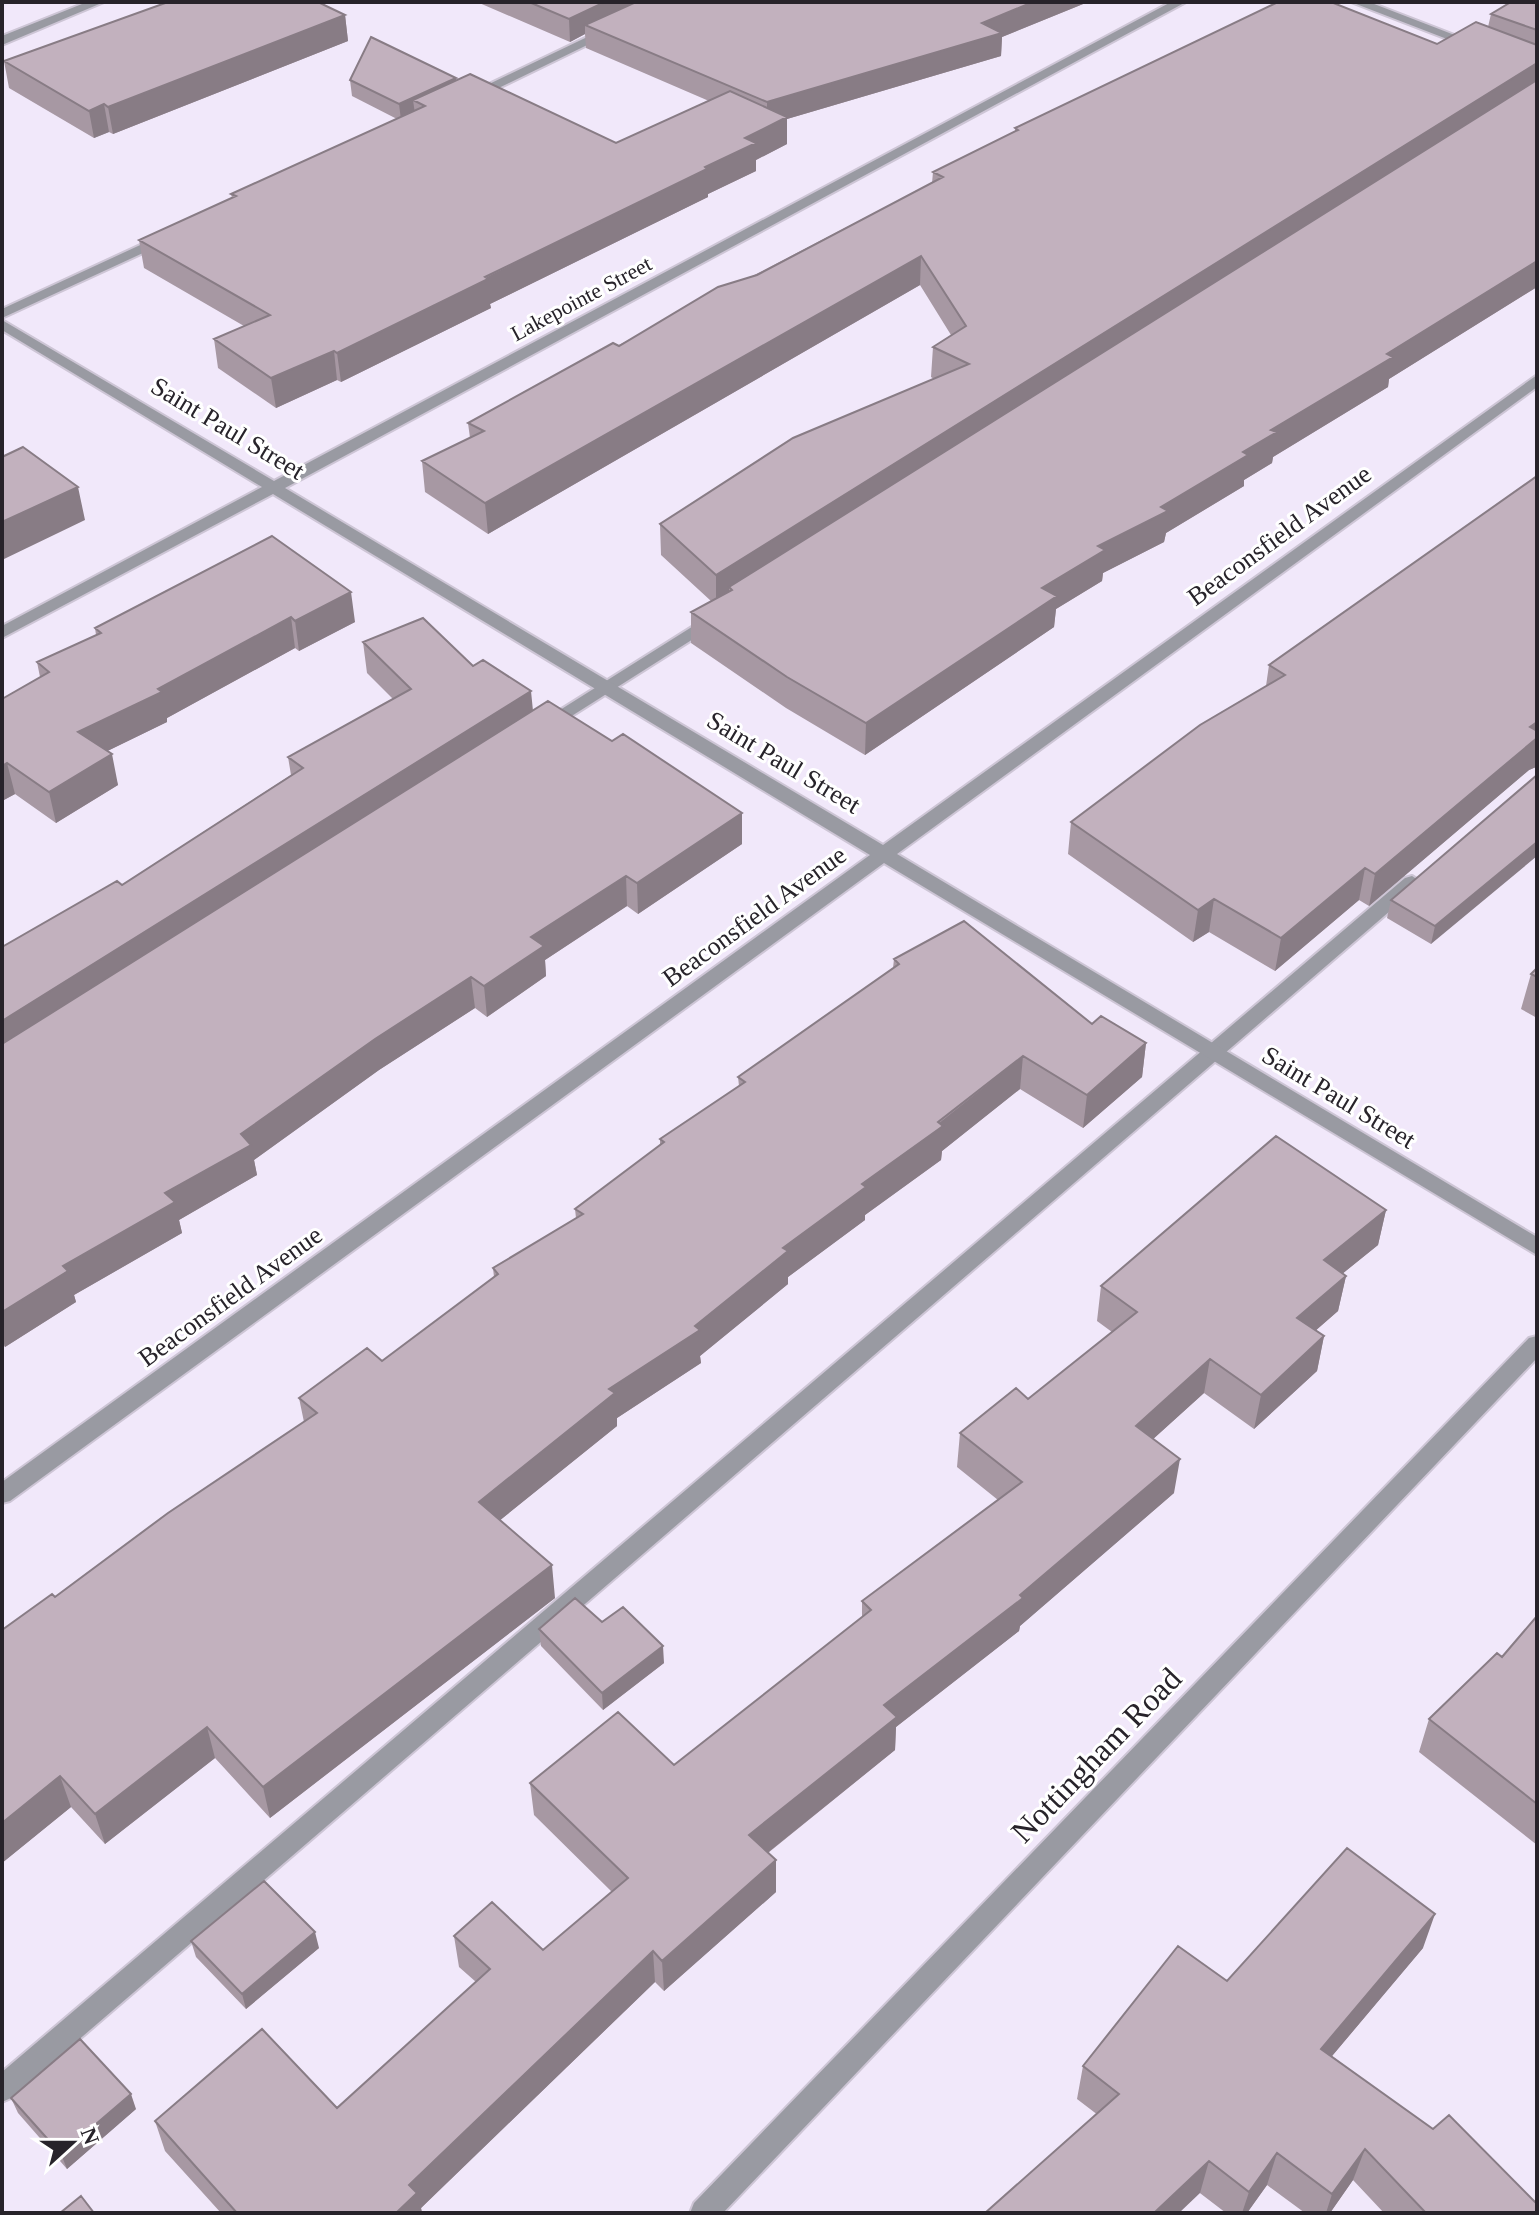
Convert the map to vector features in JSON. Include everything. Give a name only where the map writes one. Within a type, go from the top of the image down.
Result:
[{"type":"street","points":[[2,41],[98,2]]},
{"type":"street","name":"Lakepointe Street","points":[[2,633],[1180,2]]},
{"type":"street","points":[[1357,2],[1492,51]]},
{"type":"street","points":[[458,102],[629,22]]},
{"type":"street","points":[[2,314],[173,234]]},
{"type":"street","name":"Saint Paul Street","points":[[2,324],[1537,1247]]},
{"type":"street","name":"Beaconsfield Avenue","points":[[2,1494],[1537,380]]},
{"type":"street","points":[[526,737],[728,609]]},
{"type":"street","points":[[2,2089],[1429,868]]},
{"type":"street","name":"Nottingham Road","points":[[704,2213],[1537,1344]]},
{"type":"building","points":[[168,2],[318,2],[345,15],[108,107],[104,104],[89,111],[4,61]]},
{"type":"building","points":[[529,2],[605,2],[569,19]]},
{"type":"building","points":[[636,2],[1033,2],[982,23],[1002,33],[767,102],[585,25]]},
{"type":"building","points":[[1278,2],[1331,2],[1437,44],[1476,22],[1537,45],[1537,63],[716,575],[660,524],[793,438],[969,364],[933,347],[966,326],[921,256],[485,503],[422,461],[484,431],[468,423],[613,343],[619,346],[718,287],[757,275],[943,177],[933,172],[1018,130],[1015,128]]},
{"type":"building","points":[[1511,2],[1537,2],[1537,30],[1491,14]]},
{"type":"building","points":[[371,37],[456,78],[399,104],[350,80]]},
{"type":"building","points":[[470,74],[616,143],[730,91],[787,117],[745,138],[756,143],[705,167],[707,169],[337,353],[334,351],[271,378],[214,339],[270,315],[139,240],[236,196],[231,194],[425,106],[413,100]]},
{"type":"building","points":[[1537,80],[1537,261],[1387,354],[1393,357],[1271,430],[1277,432],[1243,452],[1248,455],[1161,507],[1168,511],[1098,546],[1105,550],[1042,588],[1057,596],[866,723],[787,677],[691,612],[732,590],[729,587]]},
{"type":"building","points":[[23,447],[78,487],[2,522],[2,457]]},
{"type":"building","points":[[1537,476],[1537,722],[1530,727],[1537,731],[1537,738],[1375,874],[1365,868],[1281,938],[1214,899],[1198,910],[1071,822],[1200,725],[1285,675],[1269,665]]},
{"type":"building","points":[[272,536],[351,592],[295,621],[291,617],[158,689],[162,692],[78,732],[112,754],[49,792],[7,763],[2,766],[2,699],[49,672],[37,662],[101,633],[95,628]]},
{"type":"building","points":[[423,618],[473,666],[483,660],[531,691],[2,1021],[2,947],[117,881],[122,885],[303,768],[288,757],[411,689],[363,642]]},
{"type":"building","points":[[548,701],[612,741],[623,734],[742,813],[637,883],[626,876],[531,937],[544,946],[484,986],[471,977],[375,1039],[241,1134],[251,1145],[165,1193],[175,1202],[63,1266],[68,1271],[2,1312],[2,1044]]},
{"type":"building","points":[[1537,775],[1537,842],[1435,926],[1391,900]]},
{"type":"building","points":[[964,921],[1092,1024],[1101,1016],[1146,1043],[1087,1095],[1023,1056],[938,1122],[943,1126],[862,1184],[866,1187],[783,1248],[788,1251],[695,1326],[700,1330],[609,1389],[615,1393],[479,1502],[552,1565],[263,1787],[207,1727],[95,1814],[60,1776],[2,1823],[2,1630],[52,1594],[55,1597],[168,1513],[317,1413],[299,1398],[367,1348],[382,1361],[498,1274],[493,1268],[583,1214],[575,1209],[664,1142],[660,1139],[745,1082],[738,1077],[899,964],[894,959]]},
{"type":"building","points":[[1276,1136],[1386,1210],[1324,1260],[1346,1276],[1297,1318],[1324,1336],[1261,1395],[1210,1359],[1136,1426],[1180,1459],[1020,1595],[1023,1598],[884,1705],[897,1717],[749,1835],[776,1860],[662,1961],[653,1951],[409,2185],[417,2193],[396,2213],[237,2213],[155,2121],[262,2029],[337,2108],[490,1969],[454,1936],[492,1902],[543,1950],[628,1878],[530,1783],[618,1712],[674,1765],[871,1610],[862,1601],[1022,1482],[960,1433],[1016,1388],[1028,1399],[1137,1312],[1101,1286]]},
{"type":"building","points":[[575,1598],[602,1622],[623,1607],[663,1646],[602,1693],[539,1629]]},
{"type":"building","points":[[1537,1616],[1537,1804],[1429,1719],[1497,1653],[1502,1657]]},
{"type":"building","points":[[1347,1848],[1435,1914],[1321,2049],[1433,2129],[1449,2115],[1537,2204],[1537,2213],[1426,2213],[1365,2149],[1332,2194],[1277,2153],[1249,2192],[1209,2161],[1154,2213],[985,2213],[1119,2094],[1083,2066],[1178,1946],[1227,1981]]},
{"type":"building","points":[[264,1881],[315,1932],[242,1994],[191,1941]]},
{"type":"building","points":[[80,2039],[131,2094],[61,2154],[11,2098]]},
{"type":"building","points":[[81,2196],[94,2213],[60,2213]]}]
